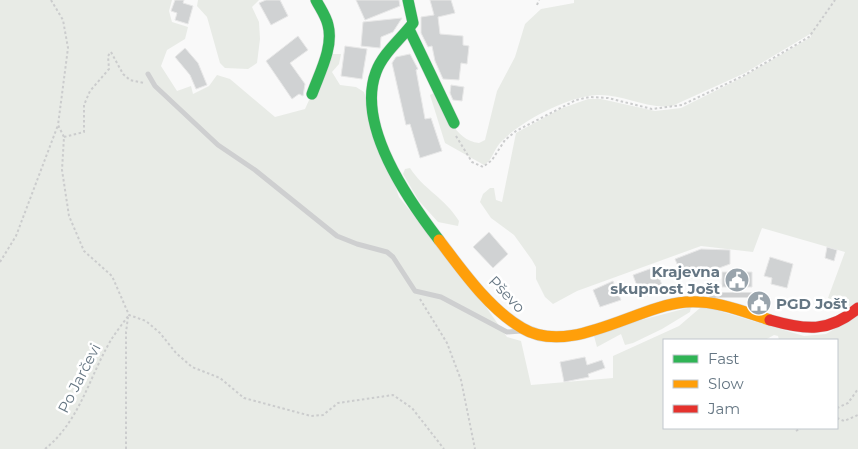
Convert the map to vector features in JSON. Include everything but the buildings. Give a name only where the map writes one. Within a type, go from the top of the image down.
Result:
[{"type":"street","points":[[312,94],[323,65],[328,39],[328,26],[316,0]]},
{"type":"street","points":[[408,0],[413,23],[409,29],[454,123]]},
{"type":"street","name":"Pševo","points":[[409,29],[385,54],[375,71],[372,93],[376,121],[385,150],[418,210],[492,302],[513,323],[524,330],[536,334],[554,336],[589,331],[642,311],[678,301],[707,301],[785,325],[816,328],[840,322],[858,308]]},
{"type":"lane","points":[[148,74],[156,86],[218,145],[255,170],[337,236],[393,256],[415,291],[441,297],[507,332],[524,330]]},
{"type":"lane","points":[[707,301],[716,295],[755,295]]},
{"type":"path","points":[[0,262],[16,236],[58,126],[68,48],[63,20],[51,0]]},
{"type":"path","points":[[537,5],[539,0]]},
{"type":"path","points":[[454,123],[457,139],[472,162],[484,167],[492,160],[505,140],[516,131],[576,100],[590,97],[608,98],[652,109],[682,105],[743,76],[809,37],[835,0]]},
{"type":"path","points":[[64,138],[84,132],[84,105],[90,91],[109,69],[108,56],[111,52],[123,74],[130,80],[141,81],[147,86]]},
{"type":"path","points":[[58,126],[64,138],[62,170],[69,216],[84,252],[112,276],[129,315],[126,332],[126,449]]},
{"type":"path","points":[[415,291],[447,343],[461,380],[475,449]]},
{"type":"path","points":[[129,315],[146,321],[160,332],[176,353],[192,367],[220,378],[244,398],[311,416],[323,416],[338,403],[393,395],[412,408],[444,449]]},
{"type":"path","name":"Po Jarčevi","points":[[45,449],[55,441],[72,419],[111,341],[129,315]]},
{"type":"path","points":[[838,408],[848,403],[858,389]]},
{"type":"path","points":[[838,418],[844,420],[858,416]]},
{"type":"shaded area","points":[[0,0],[172,0],[169,11],[172,22],[188,27],[185,39],[167,50],[161,66],[177,91],[191,86],[193,94],[209,86],[217,75],[230,79],[275,117],[305,109],[330,54],[341,54],[339,64],[332,72],[340,85],[356,87],[364,92],[399,197],[477,294],[507,337],[521,341],[531,385],[613,378],[613,356],[679,326],[700,308],[706,307],[804,336],[826,334],[858,315],[858,449],[0,449]]},
{"type":"shaded area","points":[[198,0],[259,0],[252,7],[259,22],[260,39],[257,63],[248,69],[225,68],[220,63],[207,17],[197,6]]},
{"type":"shaded area","points":[[574,0],[858,0],[858,302],[853,306],[840,308],[828,298],[845,252],[762,228],[753,252],[701,246],[577,291],[553,304],[545,297],[536,279],[536,267],[532,260],[514,235],[491,218],[480,202],[483,194],[490,188],[494,188],[496,200],[502,202],[516,133],[560,109],[588,99],[601,99],[655,111],[681,108],[741,78],[811,37],[810,34],[745,73],[672,106],[653,105],[607,95],[586,96],[560,105],[533,118],[510,133],[499,144],[484,165],[445,143],[430,95],[436,92],[447,116],[463,137],[479,143],[485,140],[497,91],[515,57],[525,24],[541,9],[574,3]]},
{"type":"shaded area","points":[[410,168],[421,182],[441,199],[453,213],[459,221],[458,226],[438,222],[419,201],[403,174],[405,169]]},
{"type":"shaded area","points":[[691,307],[690,312],[662,329],[633,343],[625,345],[621,334],[597,347],[594,336],[622,325]]},
{"type":"traffic: fast","points":[[312,94],[325,60],[329,42],[327,22],[316,0]]},
{"type":"traffic: fast","points":[[408,0],[413,23],[379,65],[372,93],[373,115],[388,161],[413,204],[439,240]]},
{"type":"traffic: fast","points":[[409,29],[454,123]]},
{"type":"traffic: slow","points":[[439,240],[476,288],[498,310],[522,328],[541,335],[561,337],[582,334],[667,305],[686,302],[718,304],[770,320]]},
{"type":"traffic: jam","points":[[770,320],[794,326],[816,327],[837,322],[858,308]]},
{"type":"place","name":"Krajevna skupnost Jošt","points":[[737,280]]},
{"type":"place","name":"PGD Jošt","points":[[759,303]]}]
